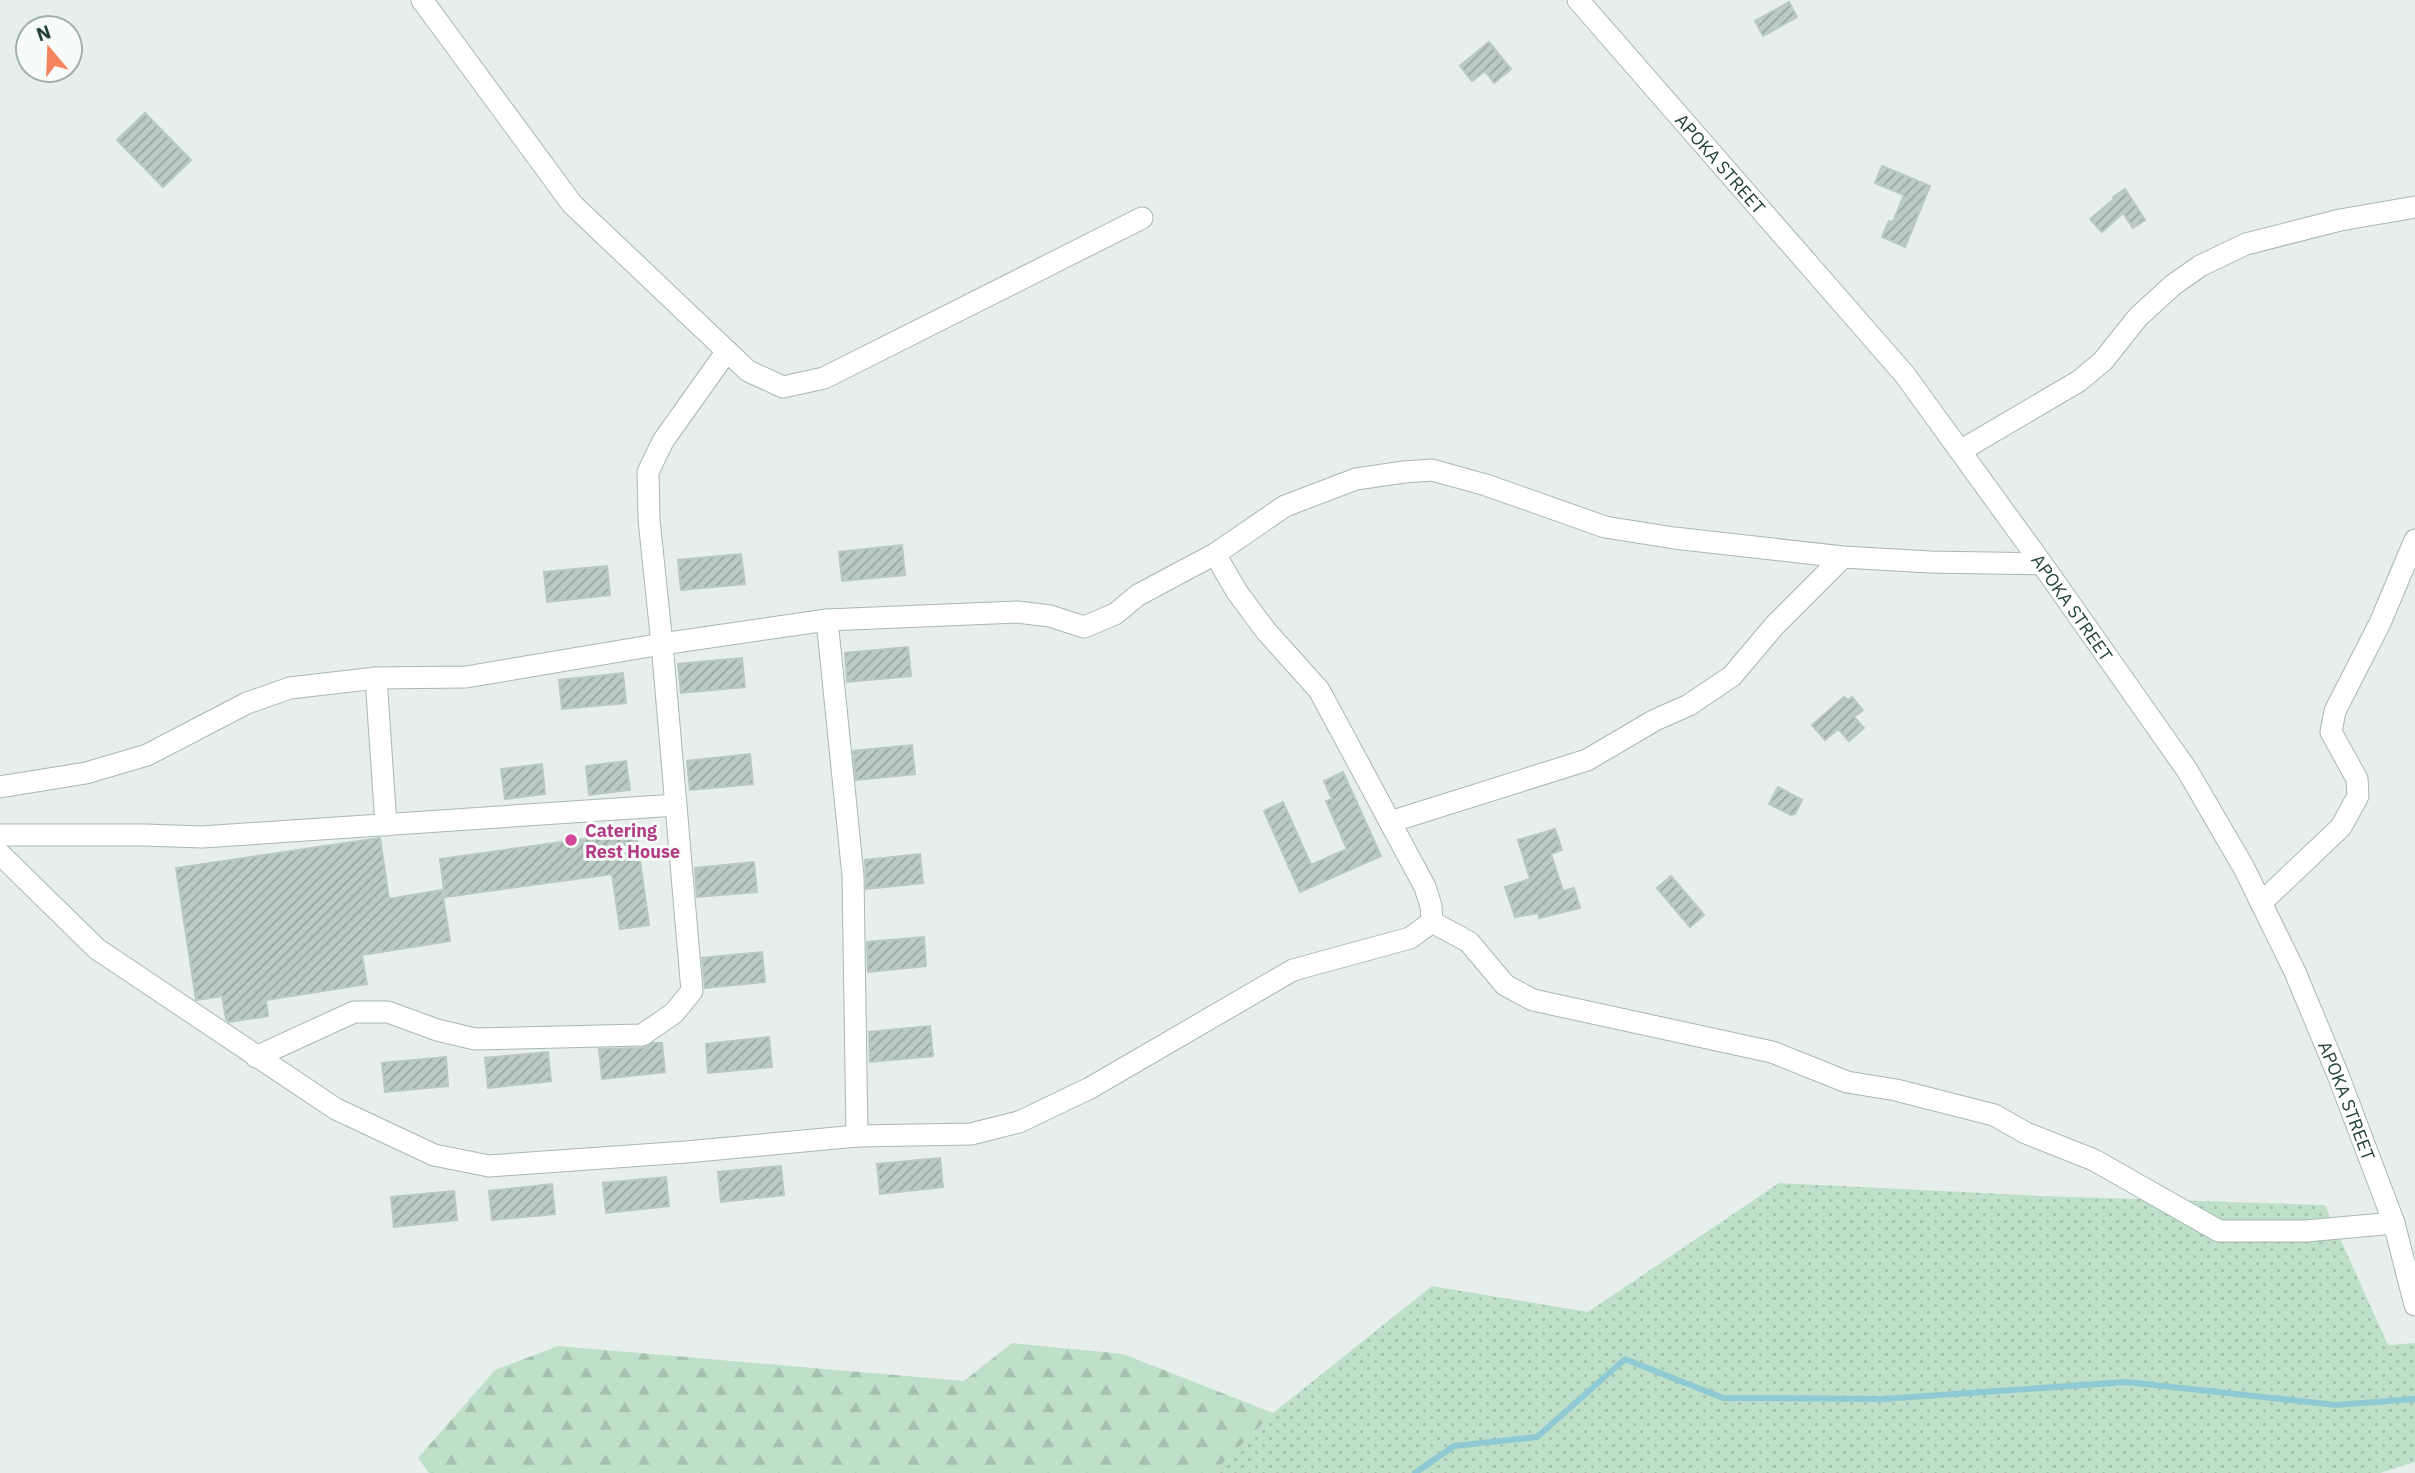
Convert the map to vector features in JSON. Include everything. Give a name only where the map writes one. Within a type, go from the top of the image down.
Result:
[{"type":"street","points":[[422,0],[572,204],[748,371],[783,387],[824,378],[1142,218]]},
{"type":"street","name":"APOKA STREET","points":[[1578,0],[1905,375],[2187,770],[2244,867],[2305,998],[2394,1223],[2415,1305]]},
{"type":"street","points":[[1960,451],[2079,381],[2103,361],[2138,317],[2173,285],[2200,266],[2246,244],[2340,220],[2415,207]]},
{"type":"street","points":[[256,1057],[355,1012],[388,1012],[437,1030],[475,1039],[642,1035],[674,1013],[692,991],[649,520],[648,472],[663,441],[727,351]]},
{"type":"street","points":[[0,787],[86,773],[147,755],[247,703],[290,688],[376,678],[466,677],[827,620],[1017,611],[1050,616],[1084,627],[1115,614],[1138,595],[1215,554],[1284,506],[1356,479],[1432,470],[1486,485],[1605,527],[1674,538],[1843,557],[2042,565]]},
{"type":"street","points":[[2261,903],[2341,828],[2358,796],[2357,779],[2331,732],[2336,711],[2380,623],[2414,544]]},
{"type":"street","points":[[1215,554],[1237,592],[1266,631],[1319,690],[1425,887],[1431,906],[1432,922]]},
{"type":"street","points":[[1390,822],[1587,760],[1656,720],[1689,705],[1732,677],[1775,625],[1843,557]]},
{"type":"street","points":[[827,620],[853,876],[857,1136]]},
{"type":"street","points":[[376,678],[386,825]]},
{"type":"street","points":[[0,835],[202,837],[676,805]]},
{"type":"street","points":[[0,854],[97,949],[336,1110],[434,1155],[489,1166],[857,1136],[971,1133],[1019,1122],[1090,1088],[1293,970],[1410,938],[1432,922]]},
{"type":"street","points":[[1432,922],[1469,942],[1505,985],[1533,1000],[1772,1052],[1847,1082],[1896,1090],[1994,1115],[2026,1133],[2094,1160],[2219,1231],[2306,1231],[2394,1223]]},
{"type":"green space","points":[[1779,1183],[2042,1196],[2325,1205],[2388,1345],[2415,1343],[2415,1462],[2380,1473],[1213,1473],[1273,1413],[1432,1286],[1588,1312]]},
{"type":"green space","points":[[1012,1343],[1123,1354],[1273,1413],[1213,1473],[429,1473],[418,1458],[495,1370],[558,1346],[964,1381]]},
{"type":"building","points":[[1789,2],[1797,17],[1763,36],[1755,21]]},
{"type":"building","points":[[1489,42],[1511,69],[1494,83],[1485,71],[1472,81],[1460,66]]},
{"type":"building","points":[[145,113],[191,160],[163,187],[117,140]]},
{"type":"building","points":[[1882,166],[1930,186],[1905,247],[1882,237],[1889,221],[1893,222],[1904,195],[1875,183]]},
{"type":"building","points":[[2125,189],[2145,220],[2133,228],[2123,213],[2102,232],[2090,219]]},
{"type":"building","points":[[902,545],[905,575],[842,581],[839,552]]},
{"type":"building","points":[[741,554],[745,584],[681,590],[678,560]]},
{"type":"building","points":[[607,566],[610,595],[547,602],[544,572]]},
{"type":"building","points":[[908,647],[911,676],[847,682],[845,653]]},
{"type":"building","points":[[742,658],[745,687],[681,693],[678,664]]},
{"type":"building","points":[[623,673],[626,703],[562,709],[559,680]]},
{"type":"building","points":[[1844,697],[1848,700],[1852,697],[1863,710],[1854,717],[1864,728],[1849,741],[1838,729],[1825,740],[1812,725]]},
{"type":"building","points":[[912,745],[915,774],[856,780],[853,751]]},
{"type":"building","points":[[750,754],[753,784],[690,790],[687,761]]},
{"type":"building","points":[[626,761],[630,790],[589,795],[586,766]]},
{"type":"building","points":[[542,764],[545,794],[505,799],[501,769]]},
{"type":"building","points":[[1343,772],[1381,856],[1300,892],[1264,811],[1283,802],[1311,865],[1347,849],[1326,801],[1332,799],[1324,781]]},
{"type":"building","points":[[1778,787],[1802,800],[1795,814],[1791,815],[1769,804]]},
{"type":"building","points":[[1555,829],[1562,850],[1551,854],[1563,891],[1574,888],[1580,908],[1539,918],[1538,913],[1515,917],[1505,887],[1530,879],[1518,840]]},
{"type":"building","points":[[636,832],[649,925],[620,929],[612,874],[445,897],[440,859]]},
{"type":"building","points":[[380,838],[389,899],[442,890],[450,941],[362,955],[367,984],[266,1000],[268,1016],[229,1022],[226,1019],[222,996],[196,1000],[176,868]]},
{"type":"building","points":[[920,854],[923,883],[866,889],[865,860]]},
{"type":"building","points":[[754,862],[757,892],[697,897],[695,868]]},
{"type":"building","points":[[1671,876],[1704,915],[1690,927],[1657,888]]},
{"type":"building","points":[[924,937],[926,966],[868,972],[867,942]]},
{"type":"building","points":[[762,952],[765,982],[705,988],[702,958]]},
{"type":"building","points":[[930,1026],[933,1056],[870,1062],[869,1032]]},
{"type":"building","points":[[769,1037],[772,1067],[708,1073],[706,1044]]},
{"type":"building","points":[[653,1043],[662,1043],[665,1072],[602,1079],[599,1049],[642,1048]]},
{"type":"building","points":[[548,1052],[551,1081],[488,1088],[485,1058]]},
{"type":"building","points":[[446,1057],[448,1086],[385,1092],[382,1063]]},
{"type":"building","points":[[940,1158],[943,1187],[880,1194],[877,1164]]},
{"type":"building","points":[[781,1166],[784,1195],[721,1202],[718,1172]]},
{"type":"building","points":[[666,1177],[669,1206],[606,1213],[603,1183]]},
{"type":"building","points":[[552,1184],[555,1214],[492,1220],[489,1191]]},
{"type":"building","points":[[454,1191],[457,1220],[394,1227],[391,1197]]},
{"type":"waterway","points":[[1415,1473],[1454,1446],[1537,1437],[1625,1359],[1723,1398],[1883,1399],[2127,1382],[2336,1405],[2415,1399]]},
{"type":"place","name":"Catering Rest House","points":[[571,840]]}]
